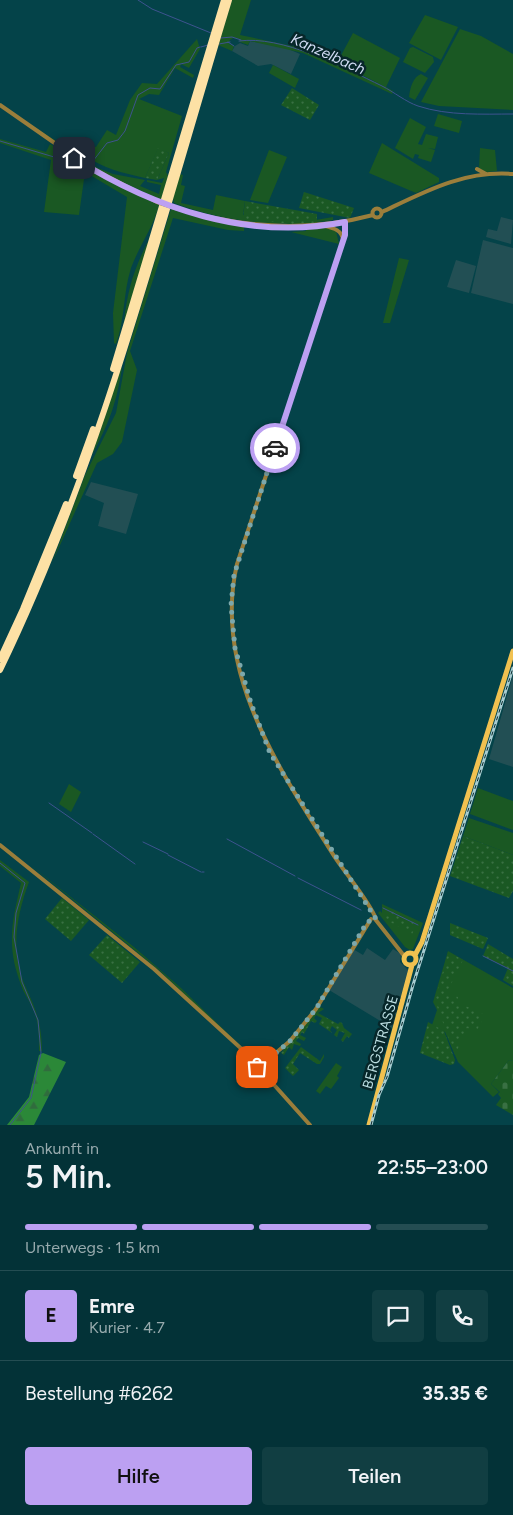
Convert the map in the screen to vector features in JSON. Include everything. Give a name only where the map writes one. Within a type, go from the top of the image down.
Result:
[{"type":"highway","points":[[0,670],[52,554],[96,434],[131,328],[213,46],[224,0]]},
{"type":"highway","points":[[0,659],[44,560],[98,417],[229,0]]},
{"type":"main road","name":"BERGSTRASSE","points":[[369,1125],[412,965],[416,961],[415,955],[422,942],[513,651]]},
{"type":"main road","points":[[412,965],[406,963],[406,956],[415,955]]},
{"type":"street","points":[[0,105],[89,167],[157,202],[221,220],[262,226],[322,225],[373,215],[379,217],[382,212],[443,184],[486,174],[513,174]]},
{"type":"street","points":[[477,168],[486,174]]},
{"type":"street","points":[[343,240],[344,222]]},
{"type":"street","points":[[344,222],[343,240],[237,564],[232,592],[232,624],[238,661],[265,742],[286,779],[371,910],[375,920],[406,956]]},
{"type":"street","points":[[322,225],[336,229],[342,235]]},
{"type":"street","points":[[0,846],[154,968],[257,1063],[259,1069],[264,1069]]},
{"type":"street","points":[[310,1125],[265,1074],[265,1062],[290,1041],[316,1009],[375,920]]},
{"type":"street","points":[[257,1063],[260,1060],[265,1062]]},
{"type":"shaded area","points":[[250,41],[286,48],[300,54],[291,74],[271,64],[258,66],[232,51],[240,43],[248,46]]},
{"type":"shaded area","points":[[501,217],[513,220],[511,244],[486,237],[488,229],[497,231]]},
{"type":"shaded area","points":[[483,240],[513,248],[513,304],[471,293]]},
{"type":"shaded area","points":[[456,260],[476,266],[469,293],[447,287]]},
{"type":"shaded area","points":[[91,482],[138,494],[126,534],[98,526],[104,503],[85,495]]},
{"type":"shaded area","points":[[513,675],[513,767],[489,759]]},
{"type":"shaded area","points":[[367,948],[385,960],[393,949],[401,954],[400,962],[408,970],[392,1028],[329,990],[353,949],[363,955]]},
{"type":"green space","points":[[232,0],[251,0],[240,35],[297,47],[384,86],[337,63],[353,33],[400,58],[386,87],[393,91],[392,94],[303,53],[250,41],[248,45],[240,42],[239,39],[233,38],[229,41],[229,44],[234,46],[232,51],[218,45]]},
{"type":"green space","points":[[425,15],[458,27],[441,60],[409,43]]},
{"type":"green space","points":[[460,29],[481,36],[513,54],[513,110],[439,106],[421,102]]},
{"type":"green space","points":[[197,39],[200,49],[189,68],[181,64],[180,67],[194,75],[193,78],[175,68],[159,95],[149,94],[139,99],[182,116],[166,172],[168,176],[161,200],[97,170],[22,119],[98,168],[113,174],[145,180],[140,186],[159,194],[161,185],[147,182],[147,180],[162,183],[164,178],[157,180],[169,153],[158,149],[145,178],[112,169],[97,163],[83,154],[87,153],[91,146],[96,147],[107,130],[116,135],[130,100],[142,83],[157,84]]},
{"type":"green space","points":[[413,47],[433,57],[434,62],[425,73],[403,62],[410,48]]},
{"type":"green space","points":[[273,65],[299,79],[295,88],[269,73]]},
{"type":"green space","points":[[421,74],[428,78],[415,100],[409,97],[410,90],[414,80]]},
{"type":"green space","points":[[292,88],[319,105],[310,120],[281,105]]},
{"type":"green space","points":[[438,114],[462,121],[459,133],[434,126]]},
{"type":"green space","points":[[410,118],[426,127],[418,144],[422,145],[426,134],[438,137],[435,149],[428,148],[435,150],[431,162],[418,158],[419,155],[415,154],[413,159],[395,148]]},
{"type":"green space","points":[[0,139],[46,152],[50,144],[122,187],[159,205],[131,268],[116,344],[114,343],[113,313],[127,197],[85,172],[79,215],[44,212],[51,160],[0,143]]},
{"type":"green space","points":[[382,143],[439,178],[439,182],[416,193],[369,173]]},
{"type":"green space","points":[[158,148],[169,153],[157,180],[145,178]]},
{"type":"green space","points":[[480,148],[495,150],[497,171],[486,172],[479,168]]},
{"type":"green space","points":[[269,150],[287,157],[268,203],[250,200]]},
{"type":"green space","points":[[179,174],[183,175],[181,185],[185,186],[181,203],[213,210],[216,195],[245,201],[243,215],[310,221],[333,217],[333,220],[293,223],[253,222],[193,210],[174,203],[173,198]]},
{"type":"green space","points":[[304,192],[354,208],[350,218],[299,208]]},
{"type":"green space","points":[[245,201],[317,214],[317,223],[292,224],[243,219]]},
{"type":"green space","points":[[171,209],[196,217],[244,226],[244,231],[228,230],[173,218],[130,351],[137,370],[122,442],[113,454],[97,463],[52,563],[85,475],[116,413],[127,353]]},
{"type":"green space","points":[[306,228],[327,228],[336,231],[339,244],[291,232],[306,231]]},
{"type":"green space","points":[[151,236],[124,323],[127,300],[133,278],[140,257]]},
{"type":"green space","points":[[399,258],[409,260],[390,323],[383,323]]},
{"type":"green space","points":[[120,368],[122,368],[114,403],[103,433],[92,455]]},
{"type":"green space","points":[[69,784],[81,792],[71,812],[59,804]]},
{"type":"green space","points":[[478,788],[513,801],[513,830],[470,814]]},
{"type":"green space","points":[[469,818],[513,833],[513,855],[463,836]]},
{"type":"green space","points":[[463,836],[513,855],[513,891],[509,898],[450,876]]},
{"type":"green space","points":[[0,860],[29,882],[18,921],[16,948],[21,975],[38,1018],[42,1051],[39,1051],[35,1014],[22,988],[13,958],[13,922],[21,883],[0,866]]},
{"type":"green space","points":[[29,864],[134,947],[181,988],[254,1059],[159,970]]},
{"type":"green space","points":[[62,898],[89,920],[71,941],[45,919]]},
{"type":"green space","points":[[382,904],[423,923],[413,949],[410,950],[405,947],[378,913],[380,911],[382,913]]},
{"type":"green space","points":[[391,911],[417,924],[412,934],[383,918],[385,914],[389,916]]},
{"type":"green space","points":[[450,923],[488,938],[483,949],[450,935]]},
{"type":"green space","points":[[107,935],[140,962],[122,983],[89,955]]},
{"type":"green space","points":[[488,944],[513,959],[513,986],[503,980],[508,968],[483,956]]},
{"type":"green space","points":[[448,951],[513,988],[513,1061],[509,1060],[491,1084],[499,1092],[493,1097],[458,1062],[445,1032],[432,1025],[437,1010],[433,1002]]},
{"type":"green space","points":[[448,952],[463,960],[447,992],[458,997],[457,1002],[485,1015],[476,1032],[467,1028],[455,1055],[435,1001]]},
{"type":"green space","points":[[320,1007],[324,1009],[318,1013],[338,1024],[342,1023],[344,1028],[352,1034],[349,1038],[347,1036],[343,1042],[341,1040],[345,1033],[339,1031],[337,1037],[334,1035],[337,1030],[332,1026],[330,1030],[332,1033],[319,1024],[322,1018],[316,1015],[314,1018],[317,1021],[315,1023],[311,1021],[304,1034],[302,1032],[300,1035],[306,1038],[304,1041],[298,1038],[296,1041],[301,1044],[300,1046],[294,1044],[292,1050],[289,1047],[284,1055],[281,1053]]},
{"type":"green space","points":[[428,1022],[444,1031],[455,1060],[454,1064],[450,1065],[420,1053]]},
{"type":"green space","points":[[301,1047],[320,1061],[324,1054],[324,1057],[320,1064],[317,1064],[300,1053],[293,1064],[299,1070],[293,1076],[285,1068]]},
{"type":"green space","points":[[43,1053],[66,1062],[34,1125],[7,1125],[29,1097],[39,1055]]},
{"type":"green space","points":[[509,1060],[513,1061],[513,1115],[496,1105],[501,1098],[498,1094],[500,1092],[491,1084]]},
{"type":"green space","points":[[336,1063],[342,1067],[337,1076],[339,1078],[331,1089],[326,1086],[320,1094],[316,1091]]},
{"type":"waterway","name":"Kanzelbach","points":[[138,0],[152,9],[211,33]]},
{"type":"waterway","name":"Kanzelbach","points":[[221,38],[232,37],[241,40]]},
{"type":"waterway","name":"Kanzelbach","points":[[239,41],[256,40],[274,43],[312,54],[382,86],[414,104],[429,109],[466,114],[513,114]]},
{"type":"waterway","points":[[228,42],[234,46]]},
{"type":"waterway","points":[[219,44],[230,42]]},
{"type":"waterway","points":[[201,47],[208,45]]},
{"type":"waterway","points":[[93,161],[107,143],[118,140],[125,131],[138,95],[150,88],[160,89],[176,65],[189,62],[197,48],[200,47]]},
{"type":"waterway","points":[[0,141],[71,162],[79,169],[84,167]]},
{"type":"waterway","points":[[49,803],[92,833]]},
{"type":"waterway","points":[[93,834],[135,864]]},
{"type":"waterway","points":[[227,839],[295,876]]},
{"type":"waterway","points":[[143,842],[168,854]]},
{"type":"waterway","points":[[168,855],[201,872]]},
{"type":"waterway","points":[[0,863],[25,883],[16,913],[14,937],[22,982],[38,1020],[41,1053],[31,1098],[10,1125]]},
{"type":"waterway","points":[[298,878],[361,910]]},
{"type":"waterway","points":[[383,908],[418,925]]},
{"type":"waterway","points":[[483,956],[513,971]]},
{"type":"railway","points":[[371,1125],[513,668]]},
{"type":"way so far","points":[[257,1067],[256,1065],[259,1061],[265,1062],[294,1037],[319,1004],[367,922],[371,919],[376,919],[374,913],[347,875],[270,753],[251,703],[235,648],[231,605],[234,575],[275,448]]},
{"type":"route","points":[[74,158],[134,192],[157,202],[197,215],[262,226],[283,227],[345,222],[345,235],[275,448]]}]
